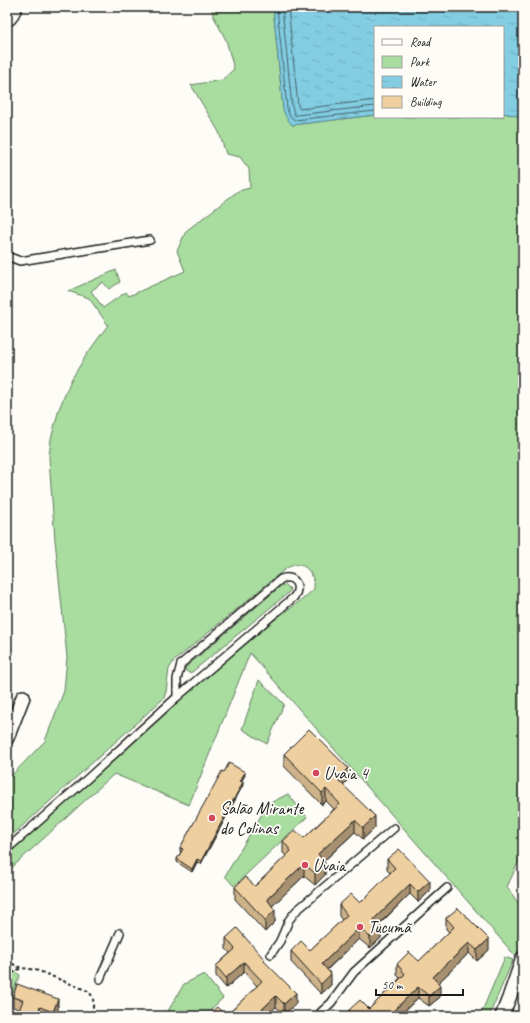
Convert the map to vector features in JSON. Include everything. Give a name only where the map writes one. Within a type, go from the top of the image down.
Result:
[{"type":"main road","points":[[7,15],[11,7]]},
{"type":"street","points":[[7,738],[23,697]]},
{"type":"street","points":[[502,1016],[519,984],[523,958]]},
{"type":"lane","points":[[7,256],[20,261],[150,240]]},
{"type":"lane","points":[[7,848],[177,697],[294,597],[297,587],[294,581],[288,578],[281,579],[181,664],[177,679],[177,697]]},
{"type":"lane","points":[[272,954],[289,920],[296,911],[394,828]]},
{"type":"lane","points":[[321,1012],[331,1003],[354,972],[447,888]]},
{"type":"lane","points":[[100,979],[120,933]]},
{"type":"path","points":[[7,961],[21,968],[30,968],[88,991],[92,994],[93,1000],[91,1016]]},
{"type":"path","points":[[7,976],[21,968]]},
{"type":"green space","points":[[211,7],[273,7],[283,109],[292,125],[374,115],[374,118],[504,118],[504,113],[523,117],[523,852],[507,887],[523,910],[523,950],[519,960],[250,653],[189,805],[114,774],[7,872],[7,855],[244,642],[303,599],[314,589],[314,582],[311,574],[304,566],[293,565],[284,570],[174,661],[169,669],[164,698],[7,840],[7,780],[45,741],[64,691],[67,657],[50,473],[49,457],[51,439],[59,409],[71,380],[87,354],[108,325],[89,298],[68,291],[116,270],[120,282],[109,289],[103,282],[91,291],[103,308],[126,292],[129,296],[185,271],[177,251],[186,231],[238,191],[250,188],[249,169],[240,157],[226,154],[219,132],[191,85],[222,80],[234,69],[226,40],[214,17]]},
{"type":"green space","points":[[282,585],[286,585],[290,591],[192,672],[189,673],[186,671],[185,669],[187,666]]},
{"type":"green space","points":[[259,680],[284,704],[267,744],[242,729]]},
{"type":"green space","points":[[288,794],[307,817],[234,886],[225,876],[268,804]]},
{"type":"green space","points":[[505,957],[513,960],[489,1016],[480,1016]]},
{"type":"green space","points":[[7,967],[20,975],[7,1007]]},
{"type":"green space","points":[[204,974],[223,998],[204,1016],[165,1016],[184,984]]},
{"type":"water","points":[[273,7],[523,7],[523,117],[504,113],[504,26],[374,26],[374,115],[292,125],[286,117],[283,109]]},
{"type":"building","points":[[309,729],[348,768],[337,779],[375,816],[363,828],[355,820],[318,854],[325,863],[315,873],[304,864],[267,899],[275,910],[265,920],[235,887],[245,877],[255,886],[291,851],[283,841],[295,830],[304,838],[340,804],[326,789],[322,793],[284,754]]},
{"type":"building","name":"Salão Mirante do Colinas","points":[[229,763],[245,772],[240,781],[243,782],[201,861],[197,859],[192,869],[177,859],[183,849],[180,848],[222,771],[224,772]]},
{"type":"building","name":"Tucumã","points":[[399,849],[430,881],[418,892],[410,884],[374,919],[381,927],[370,937],[359,928],[322,964],[331,974],[321,984],[291,951],[301,941],[310,950],[347,915],[339,905],[351,894],[360,903],[395,868],[387,859]]},
{"type":"building","points":[[458,908],[489,939],[477,950],[469,943],[433,977],[440,986],[429,996],[418,987],[388,1016],[355,1016],[349,1010],[360,1000],[369,1009],[405,974],[397,964],[409,952],[419,961],[454,927],[446,918]]},
{"type":"building","points":[[237,928],[265,960],[264,961],[296,993],[284,1004],[276,996],[255,1016],[226,1016],[262,981],[244,962],[226,978],[216,966],[235,949],[226,938]]},
{"type":"building","points":[[17,984],[58,999],[53,1012],[40,1007],[37,1016],[17,1016],[23,1000],[13,997]]},
{"type":"building","points":[[217,1007],[226,1016],[207,1016]]},
{"type":"place","name":"Uvaia 4","points":[[316,773]]},
{"type":"place","name":"Salão Mirante do Colinas","points":[[212,818]]},
{"type":"place","name":"Uvaia","points":[[305,865]]},
{"type":"place","name":"Tucumã","points":[[360,927]]}]
